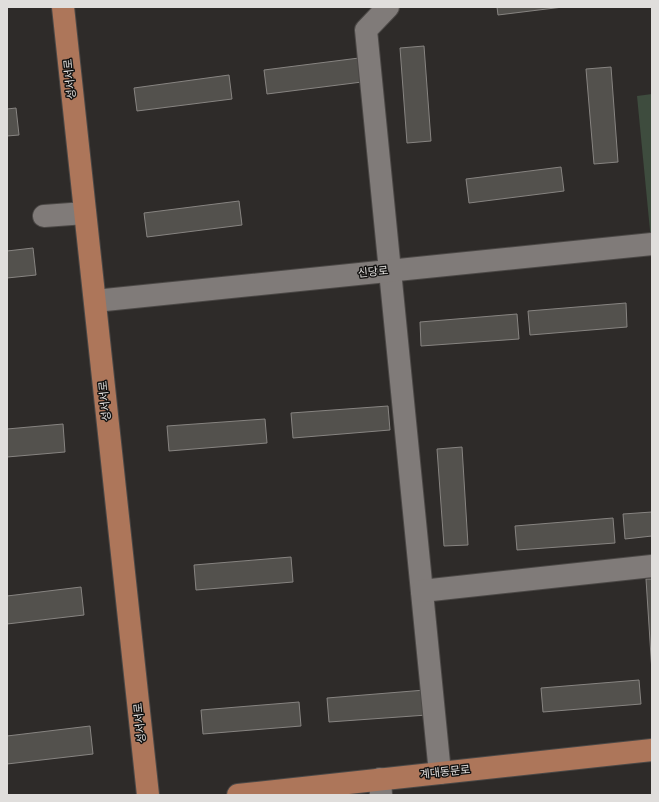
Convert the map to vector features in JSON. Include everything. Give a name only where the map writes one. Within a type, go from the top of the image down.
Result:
[{"type":"main road","name":"성서서로","points":[[62,7],[148,795]]},
{"type":"main road","name":"계대동문로","points":[[238,795],[380,787],[440,773],[652,750]]},
{"type":"street","points":[[388,7],[366,30],[440,773]]},
{"type":"street","points":[[44,216],[85,213]]},
{"type":"street","name":"신당로","points":[[94,301],[652,244]]},
{"type":"street","points":[[422,591],[652,566]]},
{"type":"green space","points":[[652,94],[652,251],[637,96]]},
{"type":"building","points":[[497,7],[563,7],[498,15]]},
{"type":"building","points":[[424,46],[431,141],[407,143],[400,48]]},
{"type":"building","points":[[359,58],[362,82],[267,94],[264,70]]},
{"type":"building","points":[[611,67],[618,162],[594,164],[586,69]]},
{"type":"building","points":[[229,75],[232,99],[137,111],[134,88]]},
{"type":"building","points":[[16,108],[19,135],[7,136],[7,109]]},
{"type":"building","points":[[561,167],[564,191],[469,203],[466,179]]},
{"type":"building","points":[[239,201],[242,225],[147,237],[144,213]]},
{"type":"building","points":[[33,248],[36,275],[7,278],[7,251]]},
{"type":"building","points":[[626,303],[627,327],[530,335],[528,311]]},
{"type":"building","points":[[517,314],[519,339],[421,346],[420,322]]},
{"type":"building","points":[[388,406],[390,430],[293,438],[291,413]]},
{"type":"building","points":[[265,419],[267,443],[169,451],[167,426]]},
{"type":"building","points":[[63,424],[65,452],[7,457],[7,429]]},
{"type":"building","points":[[462,447],[468,545],[444,546],[437,449]]},
{"type":"building","points":[[652,512],[652,536],[625,539],[623,514]]},
{"type":"building","points":[[613,518],[615,543],[517,550],[515,526]]},
{"type":"building","points":[[291,557],[293,582],[196,590],[194,565]]},
{"type":"building","points":[[646,579],[652,579],[652,672]]},
{"type":"building","points":[[81,587],[84,615],[7,624],[7,596]]},
{"type":"building","points":[[639,680],[641,704],[543,712],[541,688]]},
{"type":"building","points":[[425,690],[427,715],[329,722],[327,698]]},
{"type":"building","points":[[299,702],[301,726],[203,734],[201,710]]},
{"type":"building","points":[[90,726],[93,754],[7,764],[7,736]]}]
